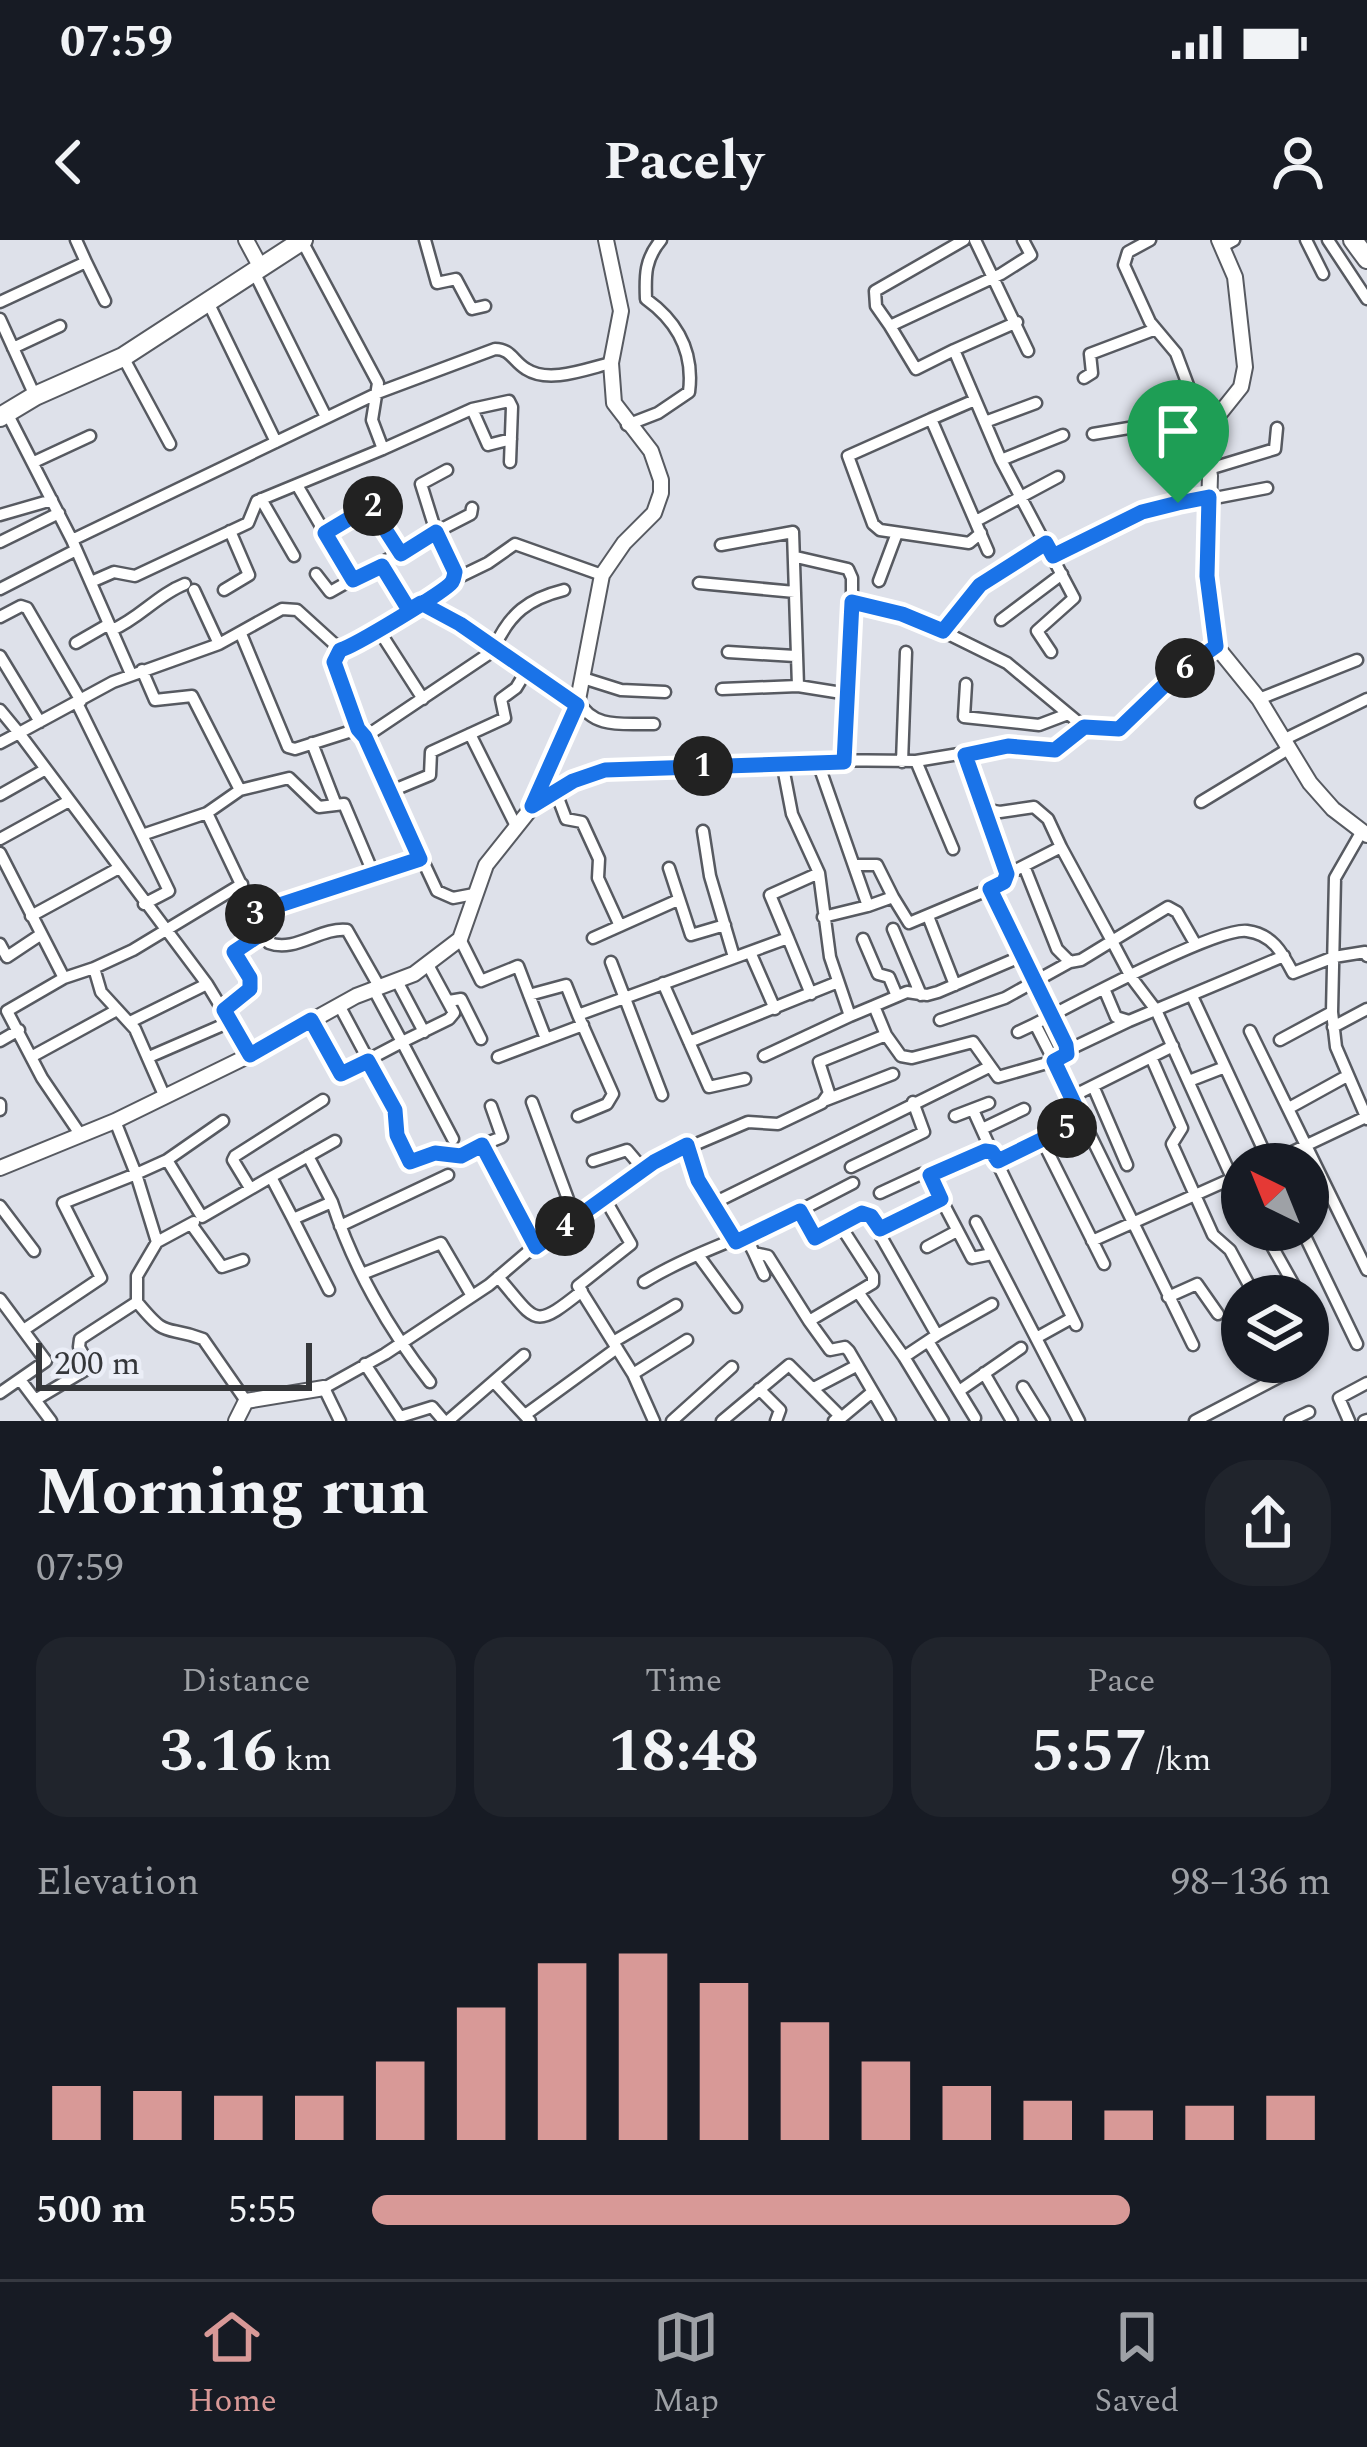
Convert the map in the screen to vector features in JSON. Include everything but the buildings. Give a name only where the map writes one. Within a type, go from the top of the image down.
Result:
[{"type":"main road","points":[[4,415],[35,396],[124,357],[302,240]]},
{"type":"main road","points":[[1354,240],[1367,260]]},
{"type":"street","points":[[76,240],[104,301]]},
{"type":"street","points":[[246,240],[326,417]]},
{"type":"street","points":[[302,240],[380,392],[372,420],[383,449]]},
{"type":"street","points":[[425,240],[437,283],[456,279],[472,309],[485,306]]},
{"type":"street","points":[[0,1168],[115,1121],[250,1055],[338,1005],[428,965],[460,939],[486,865],[532,806],[578,702],[602,575],[624,543],[654,513],[661,494],[658,465],[614,403],[611,363],[620,305],[606,240]]},
{"type":"street","points":[[627,425],[689,392],[690,357],[677,329],[646,299],[644,272],[650,252],[661,240]]},
{"type":"street","points":[[964,240],[878,288],[873,299],[916,369],[1017,322]]},
{"type":"street","points":[[975,240],[1028,351]]},
{"type":"street","points":[[890,326],[1031,255],[1023,240]]},
{"type":"street","points":[[1150,240],[1128,252],[1124,265],[1156,329],[1177,353],[1207,436]]},
{"type":"street","points":[[1328,240],[1367,298]]},
{"type":"street","points":[[1225,242],[1235,277],[1245,378],[1204,442],[1209,469],[1207,576],[1216,646],[1258,699],[1322,796],[1365,833],[1335,878],[1332,1012],[1347,1076],[1366,1118],[1309,1143]]},
{"type":"street","points":[[1311,242],[1323,274]]},
{"type":"street","points":[[0,302],[86,262]]},
{"type":"street","points":[[207,299],[277,442]]},
{"type":"street","points":[[620,305],[646,299]]},
{"type":"street","points":[[0,319],[35,396]]},
{"type":"street","points":[[13,348],[60,326]]},
{"type":"street","points":[[1084,378],[1092,373],[1090,355],[1156,329]]},
{"type":"street","points":[[0,589],[74,545],[380,392],[502,348],[539,375],[611,363]]},
{"type":"street","points":[[954,350],[1001,460],[1074,598],[1036,633],[1052,652]]},
{"type":"street","points":[[124,357],[170,444]]},
{"type":"street","points":[[975,400],[848,456],[873,524],[880,530],[969,543],[978,527],[1020,497],[1058,478]]},
{"type":"street","points":[[91,582],[114,572],[135,576],[252,520],[253,503],[261,499],[472,409],[511,402],[510,462]]},
{"type":"street","points":[[985,422],[1036,403]]},
{"type":"street","points":[[472,409],[488,445],[511,439]]},
{"type":"street","points":[[4,415],[34,462],[136,672],[155,700],[192,696],[240,790]]},
{"type":"street","points":[[1093,434],[1200,416]]},
{"type":"street","points":[[931,419],[988,551]]},
{"type":"street","points":[[1209,469],[1275,449],[1277,428]]},
{"type":"street","points":[[34,462],[89,436]]},
{"type":"street","points":[[1001,460],[1063,436]]},
{"type":"street","points":[[447,470],[421,484],[454,579]]},
{"type":"street","points":[[297,485],[353,580]]},
{"type":"street","points":[[1053,556],[1142,512],[1267,488]]},
{"type":"street","points":[[261,499],[294,556]]},
{"type":"street","points":[[0,515],[52,500]]},
{"type":"street","points":[[325,533],[372,505],[401,554]]},
{"type":"street","points":[[316,574],[330,592],[471,514],[472,508]]},
{"type":"street","points":[[0,542],[59,513]]},
{"type":"street","points":[[721,544],[790,530],[795,536],[798,686]]},
{"type":"street","points":[[224,590],[249,575],[230,531]]},
{"type":"street","points":[[879,580],[897,533]]},
{"type":"street","points":[[943,631],[980,585],[1046,543]]},
{"type":"street","points":[[474,894],[446,897],[437,891],[334,662],[340,650],[515,544],[602,575]]},
{"type":"street","points":[[796,557],[848,569],[852,602],[844,762]]},
{"type":"street","points":[[382,566],[409,610]]},
{"type":"street","points":[[1001,620],[1062,574]]},
{"type":"street","points":[[699,583],[795,592]]},
{"type":"street","points":[[76,643],[133,621],[160,596],[190,587],[219,644]]},
{"type":"street","points":[[241,634],[291,749],[362,733],[423,699],[495,649],[520,608],[564,590]]},
{"type":"street","points":[[852,602],[902,614],[1007,663],[1084,727],[1119,729],[1173,677],[1216,646]]},
{"type":"street","points":[[421,603],[578,702],[592,720],[654,724]]},
{"type":"street","points":[[0,617],[21,606],[27,608],[79,702],[169,891],[144,904]]},
{"type":"street","points":[[0,743],[136,672],[219,644],[290,608],[340,650]]},
{"type":"street","points":[[377,629],[423,699]]},
{"type":"street","points":[[728,652],[795,656]]},
{"type":"street","points":[[902,762],[906,652]]},
{"type":"street","points":[[0,656],[40,722]]},
{"type":"street","points":[[1258,699],[1357,660]]},
{"type":"street","points":[[389,792],[430,775],[431,752],[506,718],[501,699],[516,688],[526,670]]},
{"type":"street","points":[[583,678],[621,690],[665,692]]},
{"type":"street","points":[[966,683],[964,717],[1039,725],[1069,714]]},
{"type":"street","points":[[722,689],[798,686],[848,694]]},
{"type":"street","points":[[1201,802],[1288,743],[1367,699]]},
{"type":"street","points":[[0,710],[207,984],[250,1055]]},
{"type":"street","points":[[532,806],[555,790],[605,770],[818,760],[902,762],[1008,746],[1055,750],[1084,727]]},
{"type":"street","points":[[470,734],[516,826]]},
{"type":"street","points":[[312,743],[336,805]]},
{"type":"street","points":[[857,866],[877,865],[907,922],[1004,882],[1007,874],[965,755]]},
{"type":"street","points":[[818,760],[868,906]]},
{"type":"street","points":[[916,761],[953,849]]},
{"type":"street","points":[[782,762],[792,814],[819,873],[823,917],[850,1016]]},
{"type":"street","points":[[0,795],[46,769]]},
{"type":"street","points":[[142,836],[207,813],[240,790],[289,778],[319,807],[347,807],[374,874]]},
{"type":"street","points":[[555,790],[568,821],[582,822],[599,859],[598,878],[620,926]]},
{"type":"street","points":[[0,839],[69,801]]},
{"type":"street","points":[[985,809],[1000,812],[1034,807],[1048,819],[1131,977],[1156,1010],[1221,1144]]},
{"type":"street","points":[[207,813],[269,943],[281,947],[336,929],[347,931],[453,1139]]},
{"type":"street","points":[[703,831],[734,957]]},
{"type":"street","points":[[1007,874],[1061,847]]},
{"type":"street","points":[[0,853],[64,978]]},
{"type":"street","points":[[255,913],[420,859]]},
{"type":"street","points":[[1024,866],[1057,950],[1070,962]]},
{"type":"street","points":[[31,916],[119,868]]},
{"type":"street","points":[[669,868],[691,935],[724,925]]},
{"type":"street","points":[[811,994],[770,895],[819,873]]},
{"type":"street","points":[[80,1134],[4,1007],[94,968],[242,884]]},
{"type":"street","points":[[990,889],[1068,1050]]},
{"type":"street","points":[[823,917],[893,897]]},
{"type":"street","points":[[593,938],[678,900]]},
{"type":"street","points":[[940,1020],[1033,984],[1168,907],[1178,912],[1196,945]]},
{"type":"street","points":[[928,916],[955,985]]},
{"type":"street","points":[[893,929],[921,995]]},
{"type":"street","points":[[1018,1032],[1228,932],[1244,930],[1268,938],[1293,973],[1334,957],[1365,952],[1367,956]]},
{"type":"street","points":[[149,1058],[228,1015],[252,984],[234,952],[264,932]]},
{"type":"street","points":[[0,944],[3,959],[40,935]]},
{"type":"street","points":[[498,1057],[546,1039],[624,997],[788,938]]},
{"type":"street","points":[[460,939],[481,982],[518,966],[546,1039]]},
{"type":"street","points":[[863,939],[878,974],[888,976],[897,996]]},
{"type":"street","points":[[750,952],[775,1010]]},
{"type":"street","points":[[874,1006],[901,1056],[912,1058],[973,1042],[989,1067],[1004,1077],[1054,1061],[1129,1021],[1284,956]]},
{"type":"street","points":[[764,1056],[897,996],[955,985],[1020,957]]},
{"type":"street","points":[[611,962],[662,1095]]},
{"type":"street","points":[[311,1020],[341,1074],[454,1013],[428,965]]},
{"type":"street","points":[[94,968],[101,992],[130,1022],[164,1095]]},
{"type":"street","points":[[397,981],[424,1032]]},
{"type":"street","points":[[689,1042],[838,982]]},
{"type":"street","points":[[663,983],[709,1087],[745,1079]]},
{"type":"street","points":[[130,1022],[207,984]]},
{"type":"street","points":[[529,995],[566,985],[612,1100],[578,1116]]},
{"type":"street","points":[[1105,991],[1117,1017],[1129,1021]]},
{"type":"street","points":[[1192,996],[1259,1143]]},
{"type":"street","points":[[448,1001],[461,1000],[481,1040]]},
{"type":"street","points":[[338,1005],[395,1110],[406,1159],[414,1162],[426,1186]]},
{"type":"street","points":[[1333,1027],[1367,1009]]},
{"type":"street","points":[[32,1057],[117,1010]]},
{"type":"street","points":[[1280,1040],[1332,1012]]},
{"type":"street","points":[[1035,1024],[1193,1345]]},
{"type":"street","points":[[0,1041],[19,1030]]},
{"type":"street","points":[[1250,1031],[1306,1143]]},
{"type":"street","points":[[826,1100],[829,1093],[819,1061],[886,1035]]},
{"type":"street","points":[[1073,1096],[1173,1046]]},
{"type":"street","points":[[1151,1057],[1182,1128],[1172,1144],[1194,1196],[1216,1240],[1230,1250],[1244,1275]]},
{"type":"street","points":[[714,1202],[989,1067]]},
{"type":"street","points":[[1189,1081],[1225,1067]]},
{"type":"street","points":[[246,1401],[324,1388],[400,1344],[644,1170],[687,1145],[748,1122],[778,1124],[893,1074]]},
{"type":"street","points":[[1289,1108],[1347,1076]]},
{"type":"street","points":[[1094,1086],[1127,1165]]},
{"type":"street","points":[[250,1188],[235,1156],[322,1100]]},
{"type":"street","points":[[532,1102],[575,1218]]},
{"type":"street","points":[[851,1167],[923,1132],[914,1102]]},
{"type":"street","points":[[956,1116],[989,1103]]},
{"type":"street","points":[[414,1162],[435,1153],[461,1156],[502,1137],[491,1106]]},
{"type":"street","points":[[982,1129],[1024,1108]]},
{"type":"street","points":[[973,1110],[1074,1322],[1036,1338]]},
{"type":"street","points":[[880,1193],[921,1174],[1042,1141],[1082,1120]]},
{"type":"street","points":[[115,1121],[157,1242]]},
{"type":"street","points":[[25,1329],[100,1278],[63,1204],[167,1160],[223,1121]]},
{"type":"street","points":[[246,1401],[203,1339],[157,1327],[136,1303],[136,1276],[157,1242],[335,1141]]},
{"type":"street","points":[[1042,1141],[1103,1264]]},
{"type":"street","points":[[482,1145],[536,1247]]},
{"type":"street","points":[[687,1145],[698,1180],[754,1253],[764,1275]]},
{"type":"street","points":[[593,1161],[627,1150],[644,1170]]},
{"type":"street","points":[[308,1156],[362,1274],[400,1344],[430,1382]]},
{"type":"street","points":[[167,1160],[222,1267],[243,1260]]},
{"type":"street","points":[[340,1226],[448,1175]]},
{"type":"street","points":[[930,1175],[972,1258],[992,1254]]},
{"type":"street","points":[[271,1177],[329,1290]]},
{"type":"street","points":[[644,1282],[853,1183]]},
{"type":"street","points":[[1092,1241],[1221,1183]]},
{"type":"street","points":[[1329,1184],[1361,1242],[1367,1270]]},
{"type":"street","points":[[605,1198],[632,1244],[579,1282],[633,1374],[654,1421]]},
{"type":"street","points":[[880,1229],[941,1199]]},
{"type":"street","points":[[293,1219],[332,1202]]},
{"type":"street","points":[[0,1206],[34,1251]]},
{"type":"street","points":[[800,1211],[815,1238],[867,1213],[880,1229],[975,1418]]},
{"type":"street","points":[[976,1222],[1079,1421]]},
{"type":"street","points":[[809,1321],[873,1283],[840,1225]]},
{"type":"street","points":[[927,1247],[957,1231]]},
{"type":"street","points":[[362,1274],[441,1243],[472,1296]]},
{"type":"street","points":[[1312,1251],[1357,1343]]},
{"type":"street","points":[[754,1253],[768,1256],[826,1347],[845,1347],[890,1421]]},
{"type":"street","points":[[698,1256],[736,1307]]},
{"type":"street","points":[[498,1277],[531,1316],[540,1318],[550,1316],[582,1291]]},
{"type":"street","points":[[1168,1297],[1197,1284],[1218,1314]]},
{"type":"street","points":[[858,1292],[943,1421]]},
{"type":"street","points":[[0,1299],[46,1361],[0,1394]]},
{"type":"street","points":[[35,1400],[87,1369],[80,1339],[136,1303]]},
{"type":"street","points":[[904,1358],[992,1304]]},
{"type":"street","points":[[495,1383],[528,1418],[615,1345],[676,1305]]},
{"type":"street","points":[[633,1374],[686,1340]]},
{"type":"street","points":[[958,1391],[1021,1348]]},
{"type":"street","points":[[365,1364],[400,1417],[432,1407],[446,1421],[524,1354]]},
{"type":"street","points":[[722,1421],[789,1365],[839,1420],[871,1393]]},
{"type":"street","points":[[814,1388],[856,1366]]},
{"type":"street","points":[[672,1421],[732,1367]]},
{"type":"street","points":[[984,1373],[1012,1421]]},
{"type":"street","points":[[21,1381],[51,1421]]},
{"type":"street","points":[[1195,1421],[1269,1383]]},
{"type":"street","points":[[1349,1421],[1339,1398],[1367,1383]]},
{"type":"street","points":[[1023,1387],[1044,1421]]},
{"type":"street","points":[[324,1388],[340,1421]]},
{"type":"street","points":[[760,1389],[780,1410],[776,1421]]},
{"type":"street","points":[[239,1420],[246,1401]]},
{"type":"street","points":[[1226,1406],[1233,1421]]},
{"type":"street","points":[[1291,1421],[1309,1412]]},
{"type":"route","points":[[1178,503],[1142,512],[1053,556],[1046,543],[980,585],[943,631],[902,614],[852,602],[844,762],[605,770],[573,781],[532,806],[577,705],[460,624],[421,603],[409,610],[382,566],[353,580],[325,533],[370,506],[401,554],[436,532],[455,572],[451,584],[421,603],[377,629],[351,647],[340,650],[334,662],[358,729],[420,859],[255,913],[264,932],[234,952],[252,984],[224,1010],[250,1055],[311,1020],[341,1074],[368,1061],[395,1110],[397,1135],[410,1162],[443,1152],[461,1156],[482,1145],[536,1247],[654,1162],[687,1145],[698,1180],[736,1242],[800,1211],[815,1238],[862,1213],[871,1216],[880,1229],[941,1199],[930,1175],[989,1150],[998,1161],[1082,1120],[1054,1061],[1068,1050],[990,889],[1004,882],[1007,874],[965,755],[1008,746],[1055,750],[1091,724],[1119,729],[1173,677],[1216,646],[1207,576],[1209,497],[1178,503]]}]
